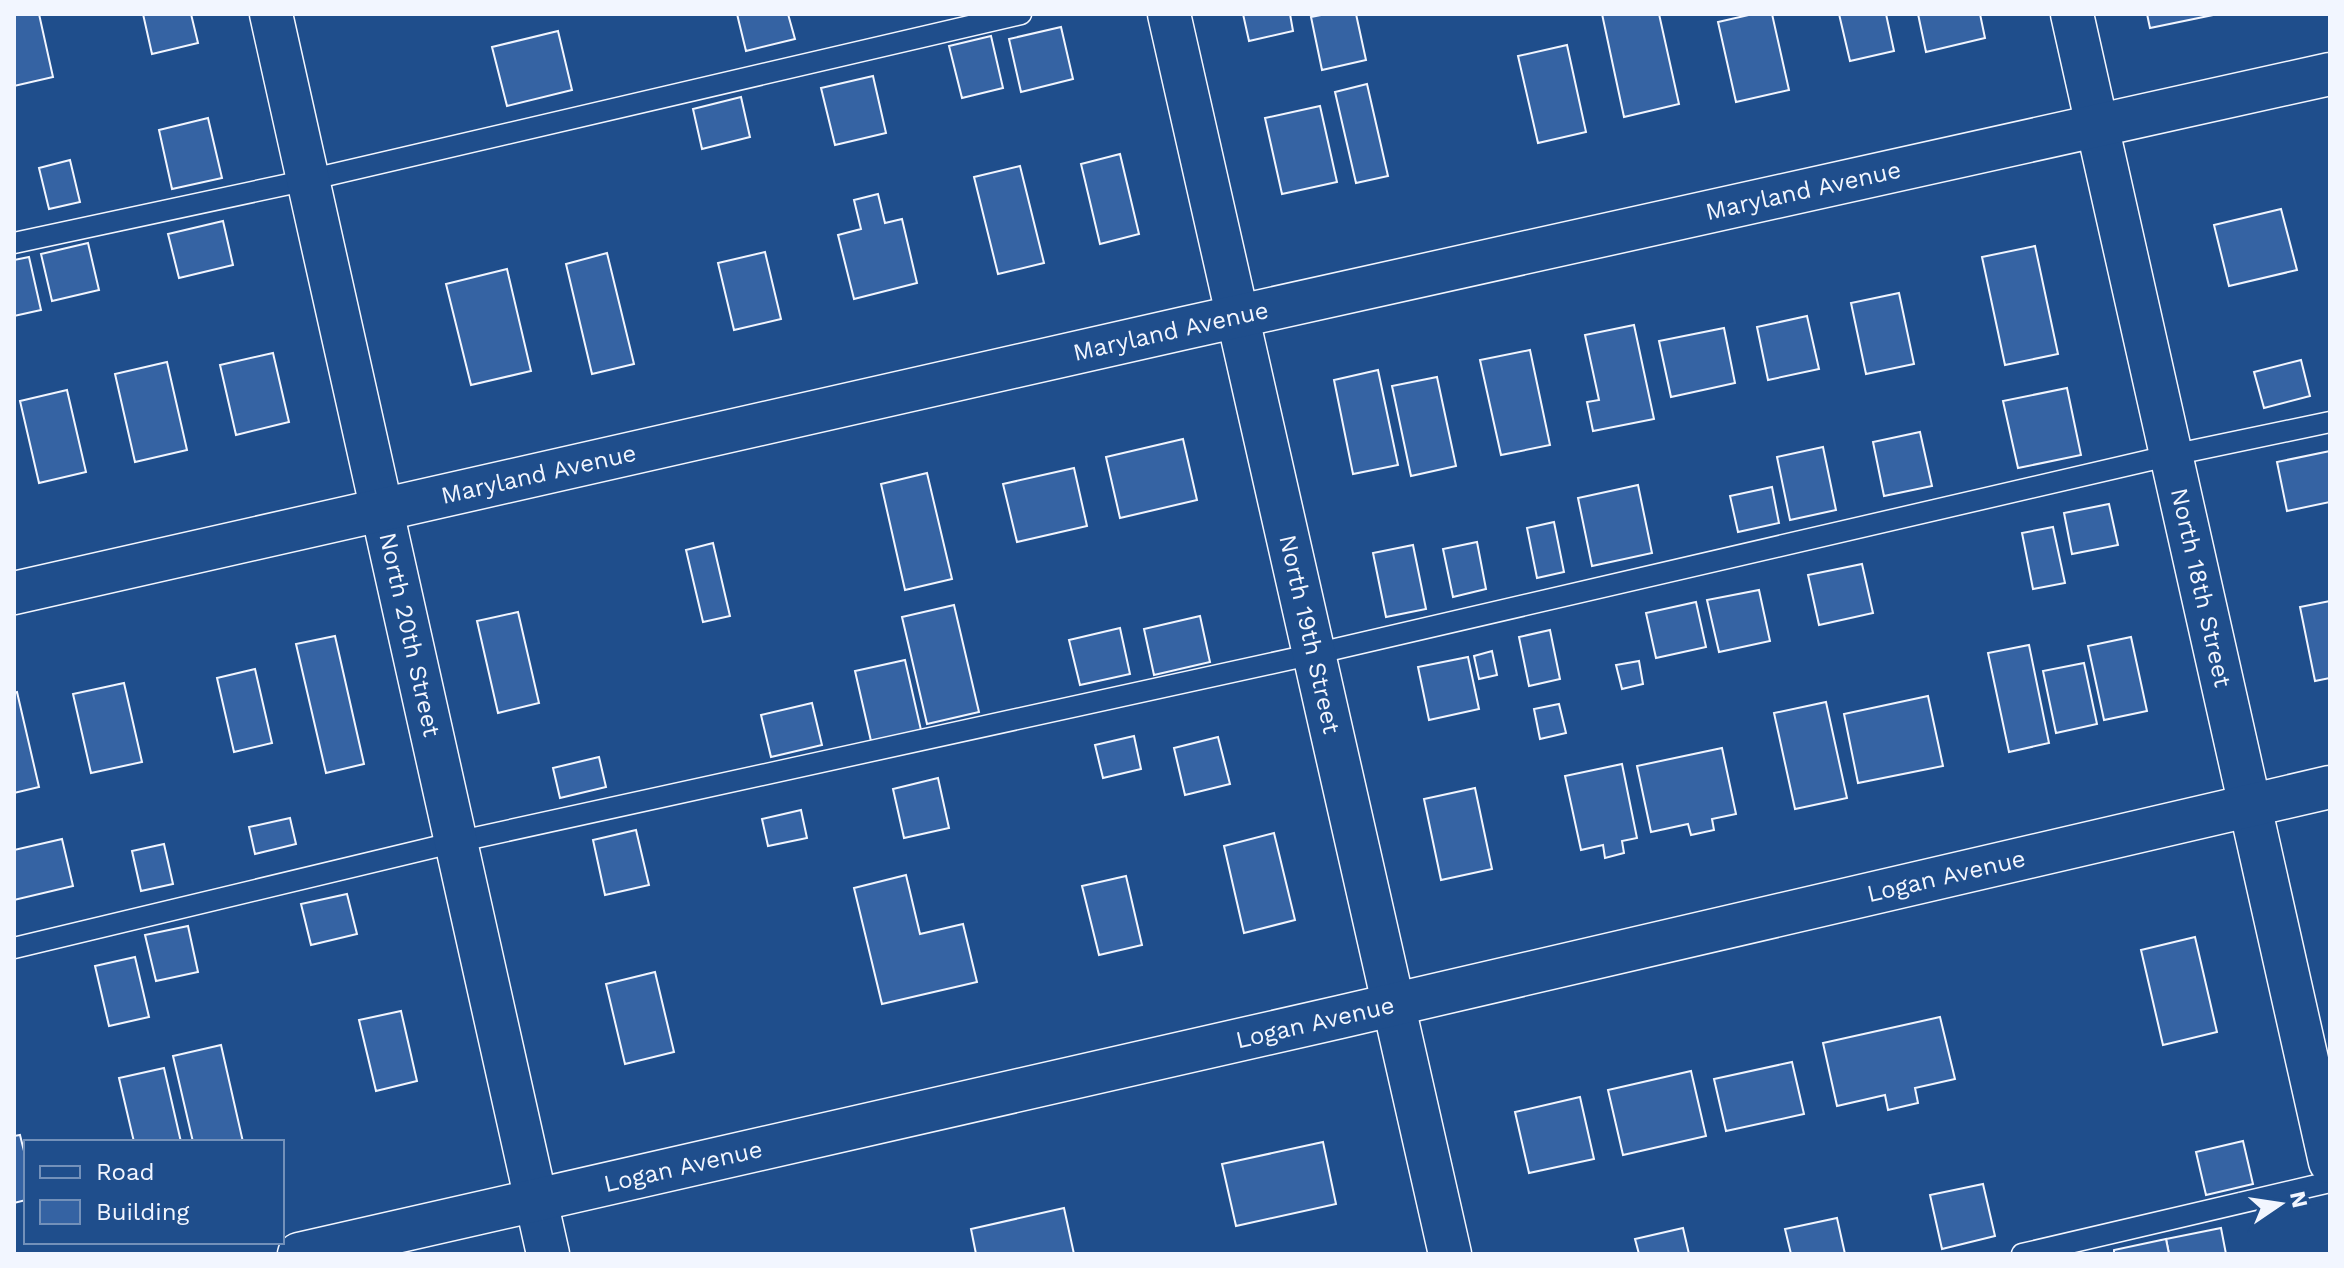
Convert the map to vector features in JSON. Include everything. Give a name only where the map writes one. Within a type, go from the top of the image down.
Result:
[{"type":"street","name":"North 20th Street","points":[[271,14],[548,1254]]},
{"type":"street","name":"North 19th Street","points":[[1169,14],[1450,1254]]},
{"type":"street","name":"North 18th Street","points":[[2072,14],[2330,1162]]},
{"type":"street","name":"Maryland Avenue","points":[[14,593],[383,512],[1237,316],[2330,74]]},
{"type":"street","name":"Logan Avenue","points":[[299,1254],[1393,1005],[2330,787]]},
{"type":"lane","points":[[14,243],[308,180],[1021,14]]},
{"type":"lane","points":[[14,948],[456,842],[1314,654],[2172,455],[2330,422]]},
{"type":"lane","points":[[2022,1254],[2330,1182]]},
{"type":"building","points":[[14,14],[39,14],[53,77],[14,86]]},
{"type":"building","points":[[143,14],[191,14],[198,43],[152,54]]},
{"type":"building","points":[[737,14],[788,14],[795,39],[746,51]]},
{"type":"building","points":[[1243,14],[1290,14],[1293,31],[1249,41]]},
{"type":"building","points":[[1356,14],[1366,60],[1322,70],[1311,17]]},
{"type":"building","points":[[1602,14],[1659,14],[1679,104],[1624,117]]},
{"type":"building","points":[[1753,14],[1772,14],[1789,90],[1736,102],[1718,22]]},
{"type":"building","points":[[1839,14],[1886,14],[1894,51],[1850,61]]},
{"type":"building","points":[[1918,14],[1980,14],[1985,38],[1926,52]]},
{"type":"building","points":[[2147,14],[2218,14],[2150,28]]},
{"type":"building","points":[[1061,27],[1073,79],[1021,92],[1009,39]]},
{"type":"building","points":[[558,31],[572,90],[507,106],[492,47]]},
{"type":"building","points":[[991,36],[1003,88],[962,98],[949,46]]},
{"type":"building","points":[[1567,45],[1586,132],[1538,143],[1518,56]]},
{"type":"building","points":[[873,76],[886,133],[835,145],[821,88]]},
{"type":"building","points":[[1367,84],[1388,176],[1356,183],[1335,92]]},
{"type":"building","points":[[741,97],[750,137],[702,149],[693,109]]},
{"type":"building","points":[[1320,106],[1337,182],[1282,194],[1265,118]]},
{"type":"building","points":[[208,118],[222,178],[172,189],[159,130]]},
{"type":"building","points":[[1120,154],[1139,234],[1100,244],[1081,164]]},
{"type":"building","points":[[70,160],[80,202],[49,209],[39,168]]},
{"type":"building","points":[[1020,166],[1044,263],[998,274],[974,177]]},
{"type":"building","points":[[878,194],[885,223],[902,219],[917,283],[854,299],[838,235],[861,229],[854,200]]},
{"type":"building","points":[[2281,209],[2297,270],[2229,286],[2214,225]]},
{"type":"building","points":[[223,221],[233,265],[179,278],[168,234]]},
{"type":"building","points":[[88,243],[99,290],[52,301],[41,254]]},
{"type":"building","points":[[2035,246],[2058,354],[2005,365],[1982,257]]},
{"type":"building","points":[[765,252],[781,319],[734,330],[718,263]]},
{"type":"building","points":[[607,253],[634,364],[592,374],[566,264]]},
{"type":"building","points":[[29,257],[41,310],[14,316],[14,260]]},
{"type":"building","points":[[507,269],[531,371],[471,385],[446,284]]},
{"type":"building","points":[[1899,293],[1914,364],[1866,374],[1851,303]]},
{"type":"building","points":[[1807,316],[1819,369],[1768,380],[1757,327]]},
{"type":"building","points":[[1634,325],[1654,419],[1593,431],[1587,402],[1599,400],[1585,335]]},
{"type":"building","points":[[1724,328],[1735,383],[1671,397],[1659,341]]},
{"type":"building","points":[[1530,350],[1550,445],[1501,455],[1480,360]]},
{"type":"building","points":[[273,353],[289,422],[236,435],[220,365]]},
{"type":"building","points":[[2301,360],[2310,396],[2264,408],[2254,372]]},
{"type":"building","points":[[167,362],[187,450],[135,462],[115,374]]},
{"type":"building","points":[[1378,370],[1398,465],[1353,474],[1334,380]]},
{"type":"building","points":[[1437,377],[1456,466],[1411,476],[1392,386]]},
{"type":"building","points":[[2067,388],[2081,455],[2018,468],[2003,401]]},
{"type":"building","points":[[67,390],[86,472],[39,483],[20,401]]},
{"type":"building","points":[[1920,432],[1932,486],[1884,496],[1873,442]]},
{"type":"building","points":[[1183,439],[1197,500],[1120,518],[1106,457]]},
{"type":"building","points":[[1823,447],[1836,510],[1790,520],[1777,457]]},
{"type":"building","points":[[2330,451],[2330,502],[2287,511],[2277,462]]},
{"type":"building","points":[[1074,468],[1087,526],[1017,542],[1003,484]]},
{"type":"building","points":[[927,473],[952,579],[905,590],[881,484]]},
{"type":"building","points":[[1638,485],[1652,553],[1592,566],[1578,498]]},
{"type":"building","points":[[1772,487],[1779,523],[1738,532],[1730,496]]},
{"type":"building","points":[[2109,504],[2118,545],[2072,554],[2064,513]]},
{"type":"building","points":[[1554,522],[1564,572],[1537,578],[1527,528]]},
{"type":"building","points":[[2053,527],[2065,583],[2033,589],[2022,533]]},
{"type":"building","points":[[1477,542],[1486,589],[1453,597],[1443,549]]},
{"type":"building","points":[[713,543],[730,616],[703,622],[686,550]]},
{"type":"building","points":[[1413,545],[1426,609],[1386,617],[1373,553]]},
{"type":"building","points":[[1862,564],[1873,613],[1819,625],[1808,575]]},
{"type":"building","points":[[1759,590],[1770,641],[1719,652],[1707,600]]},
{"type":"building","points":[[2330,601],[2330,678],[2315,681],[2300,607]]},
{"type":"building","points":[[1696,602],[1706,647],[1656,658],[1646,613]]},
{"type":"building","points":[[954,605],[979,712],[927,724],[902,617]]},
{"type":"building","points":[[518,612],[539,703],[498,713],[477,621]]},
{"type":"building","points":[[1200,616],[1210,662],[1154,675],[1144,629]]},
{"type":"building","points":[[1120,628],[1130,674],[1080,685],[1069,640]]},
{"type":"building","points":[[1550,630],[1560,679],[1529,686],[1519,637]]},
{"type":"building","points":[[335,636],[364,764],[326,773],[296,644]]},
{"type":"building","points":[[2131,637],[2147,711],[2104,720],[2088,646]]},
{"type":"building","points":[[2029,645],[2049,743],[2009,752],[1988,653]]},
{"type":"building","points":[[1492,651],[1497,675],[1479,679],[1474,656]]},
{"type":"building","points":[[1468,657],[1479,709],[1429,720],[1418,667]]},
{"type":"building","points":[[905,660],[921,730],[871,741],[855,671]]},
{"type":"building","points":[[1639,661],[1643,684],[1622,689],[1616,665]]},
{"type":"building","points":[[2084,663],[2097,724],[2056,733],[2043,671]]},
{"type":"building","points":[[255,669],[272,743],[234,752],[217,678]]},
{"type":"building","points":[[124,683],[142,762],[91,773],[73,694]]},
{"type":"building","points":[[17,692],[39,787],[14,793],[14,693]]},
{"type":"building","points":[[1928,696],[1943,766],[1858,783],[1844,714]]},
{"type":"building","points":[[1826,702],[1847,798],[1795,809],[1774,713]]},
{"type":"building","points":[[812,703],[822,745],[771,757],[761,715]]},
{"type":"building","points":[[1559,704],[1566,733],[1540,739],[1534,709]]},
{"type":"building","points":[[1134,736],[1141,769],[1103,778],[1095,745]]},
{"type":"building","points":[[1218,737],[1230,784],[1185,795],[1174,748]]},
{"type":"building","points":[[1722,748],[1736,814],[1712,819],[1714,830],[1691,835],[1688,824],[1651,832],[1637,766]]},
{"type":"building","points":[[599,757],[606,787],[560,798],[553,768]]},
{"type":"building","points":[[1622,764],[1637,838],[1622,841],[1624,853],[1605,858],[1603,845],[1581,850],[1565,776]]},
{"type":"building","points":[[938,778],[949,828],[904,838],[893,789]]},
{"type":"building","points":[[1475,788],[1492,869],[1441,880],[1424,799]]},
{"type":"building","points":[[801,810],[807,838],[768,846],[762,819]]},
{"type":"building","points":[[290,818],[296,844],[255,854],[249,827]]},
{"type":"building","points":[[636,830],[649,885],[605,895],[593,840]]},
{"type":"building","points":[[1274,833],[1295,920],[1244,933],[1224,846]]},
{"type":"building","points":[[62,839],[73,886],[14,900],[14,850]]},
{"type":"building","points":[[164,844],[173,884],[141,891],[132,851]]},
{"type":"building","points":[[906,875],[920,934],[963,924],[977,982],[882,1004],[854,888]]},
{"type":"building","points":[[1126,876],[1142,945],[1099,955],[1082,886]]},
{"type":"building","points":[[347,894],[357,934],[311,945],[301,904]]},
{"type":"building","points":[[188,926],[198,972],[156,981],[145,935]]},
{"type":"building","points":[[2195,937],[2217,1032],[2163,1045],[2141,950]]},
{"type":"building","points":[[135,957],[149,1017],[109,1026],[95,966]]},
{"type":"building","points":[[655,972],[674,1052],[625,1064],[606,984]]},
{"type":"building","points":[[401,1011],[417,1081],[376,1091],[359,1020]]},
{"type":"building","points":[[1940,1017],[1955,1079],[1915,1088],[1918,1103],[1888,1110],[1885,1095],[1837,1106],[1823,1043]]},
{"type":"building","points":[[221,1045],[243,1140],[193,1140],[173,1056]]},
{"type":"building","points":[[1792,1062],[1804,1114],[1726,1131],[1714,1079]]},
{"type":"building","points":[[164,1068],[181,1140],[134,1140],[119,1078]]},
{"type":"building","points":[[1691,1071],[1706,1136],[1623,1155],[1608,1090]]},
{"type":"building","points":[[1580,1097],[1594,1159],[1529,1173],[1515,1112]]},
{"type":"building","points":[[20,1135],[24,1151],[24,1200],[14,1203],[14,1136]]},
{"type":"building","points":[[2243,1141],[2253,1184],[2206,1195],[2196,1152]]},
{"type":"building","points":[[1323,1142],[1336,1204],[1236,1226],[1222,1164]]},
{"type":"building","points":[[1983,1184],[1995,1236],[1942,1249],[1930,1195]]},
{"type":"building","points":[[1064,1208],[1074,1254],[976,1254],[971,1229]]},
{"type":"building","points":[[1837,1218],[1845,1254],[1791,1254],[1785,1229]]},
{"type":"building","points":[[1683,1228],[1689,1254],[1639,1254],[1635,1239]]},
{"type":"building","points":[[2221,1228],[2226,1254],[2169,1254],[2166,1239]]},
{"type":"building","points":[[2166,1239],[2169,1254],[2114,1254],[2114,1250]]}]
